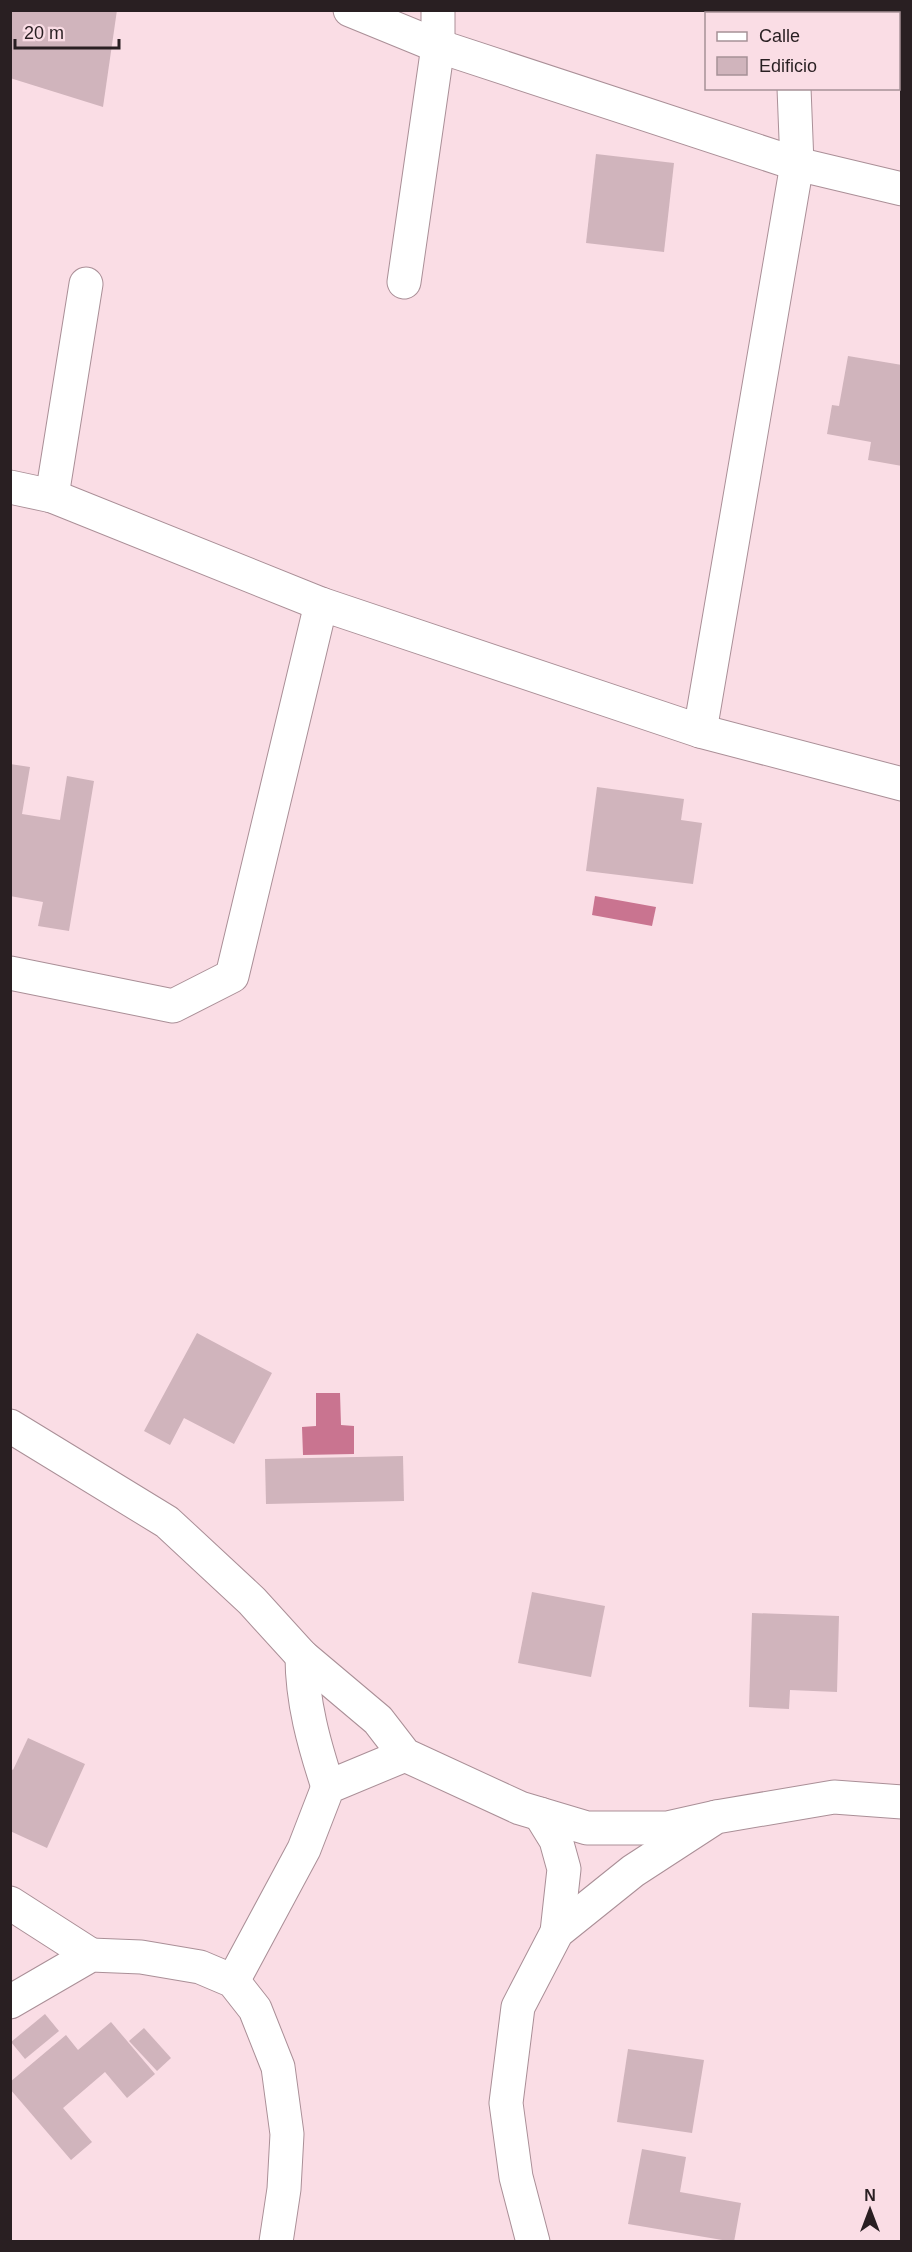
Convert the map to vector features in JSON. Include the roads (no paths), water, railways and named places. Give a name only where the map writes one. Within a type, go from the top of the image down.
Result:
[{"type":"street","points":[[350,10],[438,46],[797,164],[902,189]]},
{"type":"street","points":[[404,282],[438,46],[438,10]]},
{"type":"street","points":[[700,731],[797,164],[794,90]]},
{"type":"street","points":[[52,496],[86,284]]},
{"type":"street","points":[[10,487],[52,496],[321,604],[700,731],[902,784]]},
{"type":"street","points":[[10,973],[174,1006],[232,976],[321,604]]},
{"type":"street","points":[[10,1426],[167,1522],[252,1601],[302,1656],[378,1720],[405,1755],[520,1808],[587,1828],[667,1828],[834,1797],[902,1802]]},
{"type":"street","points":[[232,1981],[304,1850],[328,1787],[314,1743],[302,1685],[302,1656]]},
{"type":"street","points":[[328,1787],[405,1755]]},
{"type":"street","points":[[533,2241],[516,2177],[506,2103],[518,2007],[557,1932],[564,1869],[556,1840],[540,1814]]},
{"type":"street","points":[[557,1932],[633,1870],[716,1818]]},
{"type":"street","points":[[10,1903],[91,1955],[141,1957],[200,1967],[232,1981],[255,2009],[278,2067],[287,2134],[284,2189],[276,2241]]},
{"type":"street","points":[[10,2002],[91,1955]]}]
